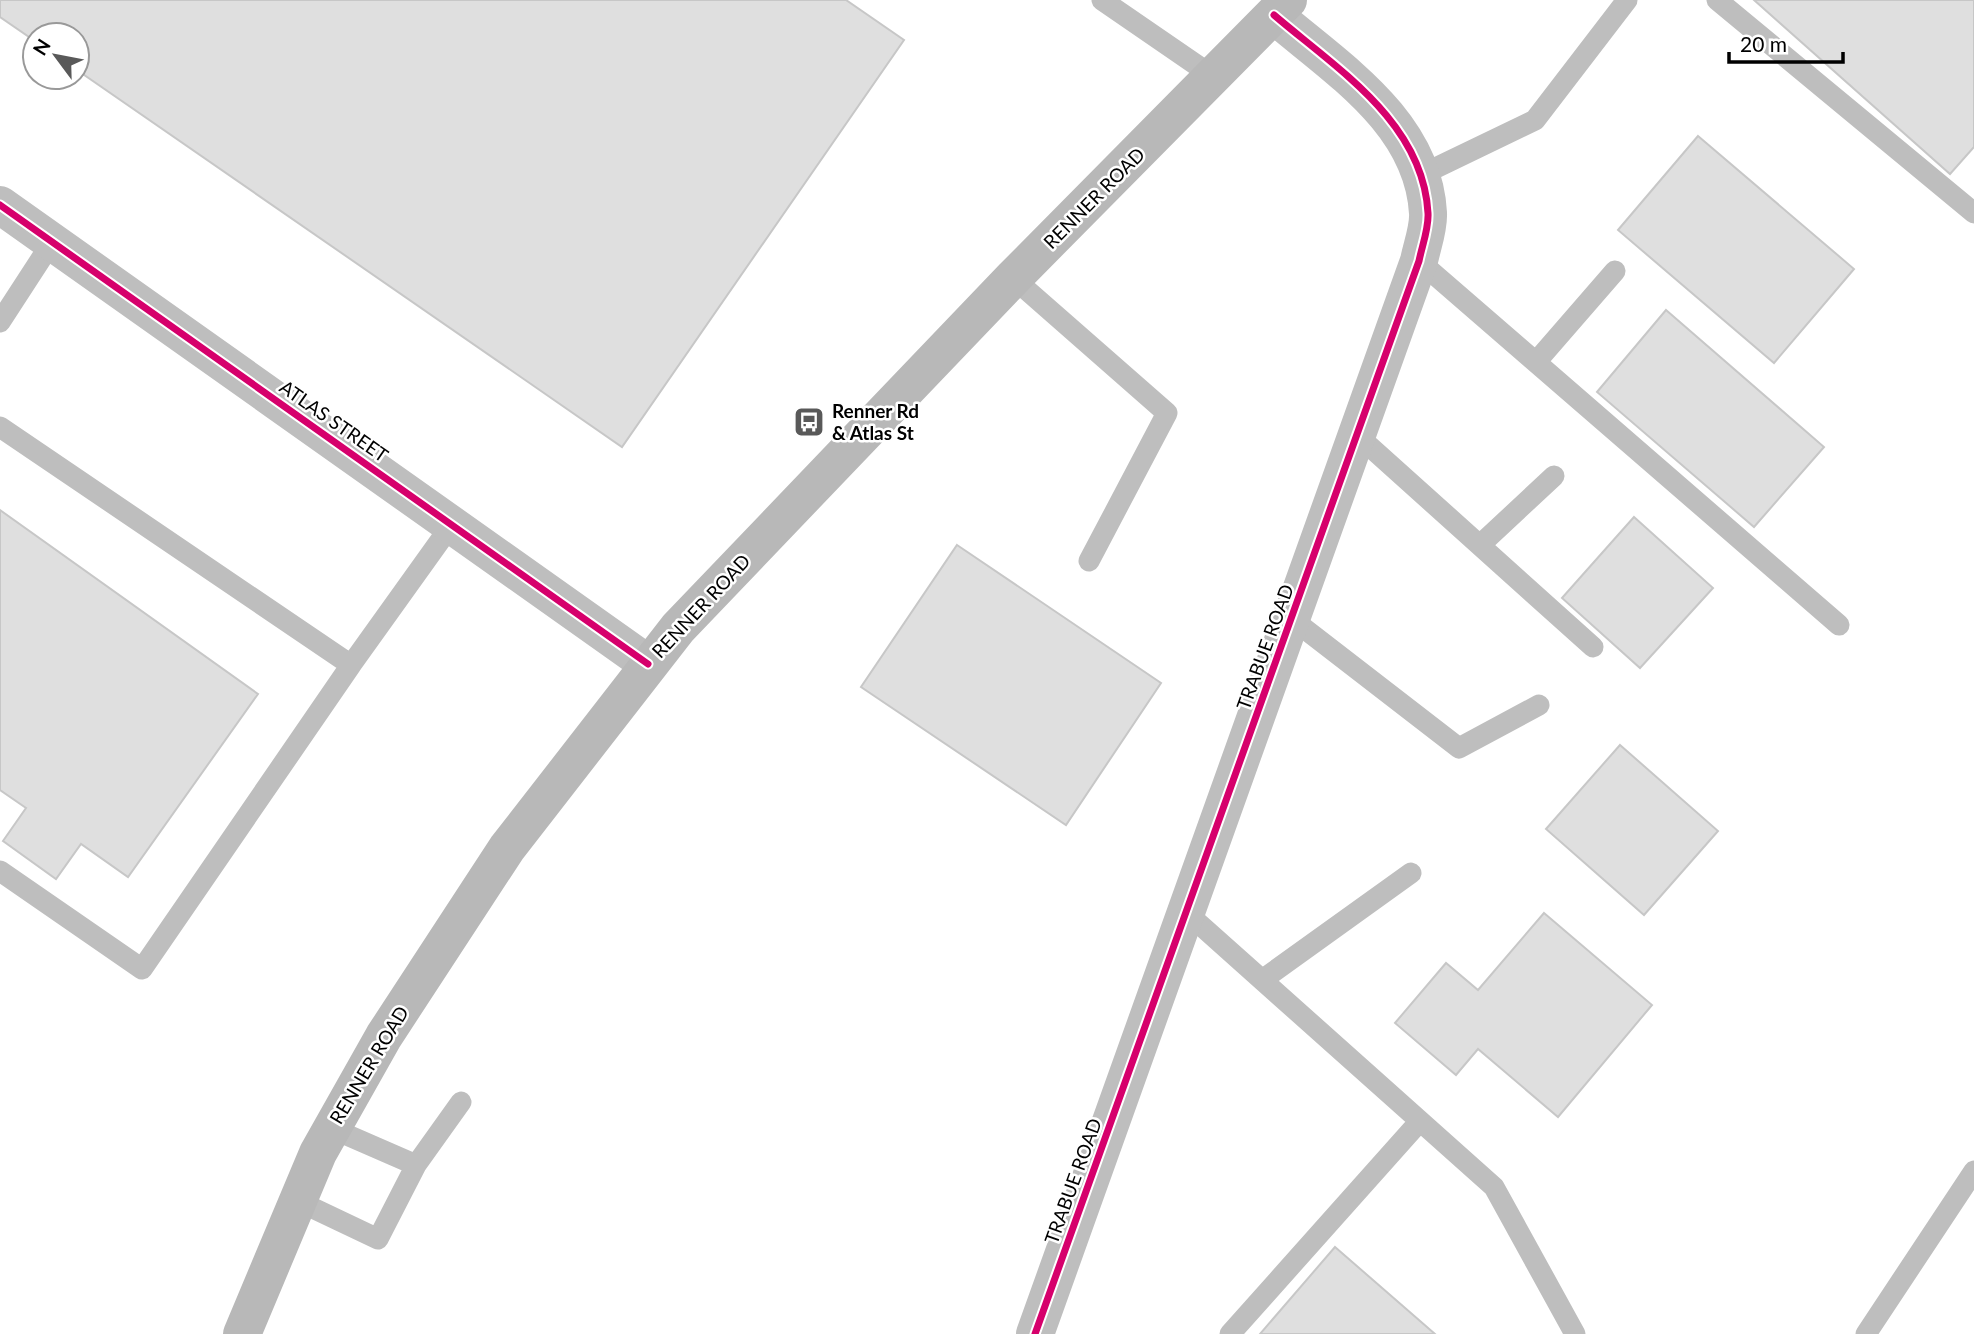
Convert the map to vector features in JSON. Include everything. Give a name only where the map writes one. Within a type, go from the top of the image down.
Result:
[{"type":"main road","name":"RENNER ROAD","points":[[242,1334],[331,1128],[384,1036],[507,848],[648,664],[687,618],[1013,278],[1281,7]]},
{"type":"street","name":"TRABUE ROAD","points":[[1035,1334],[1419,261],[1428,215],[1421,175],[1403,134],[1281,7]]},
{"type":"street","name":"ATLAS STREET","points":[[0,205],[648,664]]},
{"type":"lane","points":[[1102,0],[1214,77]]},
{"type":"lane","points":[[1421,175],[1535,120],[1627,0]]},
{"type":"lane","points":[[1717,0],[1974,213]]},
{"type":"lane","points":[[0,322],[52,242]]},
{"type":"lane","points":[[1419,261],[1839,625]]},
{"type":"lane","points":[[1536,362],[1615,271]]},
{"type":"lane","points":[[1013,278],[1167,412],[1089,561]]},
{"type":"lane","points":[[0,427],[351,665]]},
{"type":"lane","points":[[1357,435],[1593,647]]},
{"type":"lane","points":[[1480,545],[1554,476]]},
{"type":"lane","points":[[0,871],[142,969],[351,665],[452,524]]},
{"type":"lane","points":[[1292,619],[1459,748],[1539,705]]},
{"type":"lane","points":[[1262,980],[1411,873]]},
{"type":"lane","points":[[1187,913],[1494,1187],[1575,1334]]},
{"type":"lane","points":[[298,1201],[378,1239],[416,1165],[461,1102]]},
{"type":"lane","points":[[1230,1334],[1420,1121]]},
{"type":"lane","points":[[331,1128],[416,1165]]},
{"type":"lane","points":[[1866,1334],[1974,1171]]},
{"type":"building","points":[[0,0],[846,0],[904,40],[622,447],[91,80],[91,21],[21,21],[21,31],[0,17]]},
{"type":"building","points":[[1754,0],[1974,0],[1974,147],[1950,174]]},
{"type":"building","points":[[1698,136],[1854,269],[1774,363],[1618,230]]},
{"type":"building","points":[[1666,310],[1824,447],[1754,527],[1597,392]]},
{"type":"building","points":[[0,510],[258,694],[128,877],[81,844],[56,879],[3,841],[26,808],[0,790]]},
{"type":"building","points":[[1634,517],[1713,588],[1640,668],[1562,598]]},
{"type":"building","points":[[957,545],[1161,683],[1066,825],[861,687]]},
{"type":"building","points":[[1620,745],[1718,831],[1644,915],[1546,829]]},
{"type":"building","points":[[1544,913],[1652,1005],[1558,1117],[1478,1049],[1456,1075],[1395,1023],[1446,963],[1478,990]]},
{"type":"building","points":[[1335,1247],[1435,1334],[1260,1334]]},
{"type":"cycle path","points":[[1035,1334],[1419,261],[1426,231],[1428,213],[1423,181],[1411,151],[1394,125],[1349,77],[1274,15]]},
{"type":"cycle path","points":[[0,205],[648,664]]},
{"type":"place","name":"Renner Rd & Atlas St","points":[[809,422]]}]
